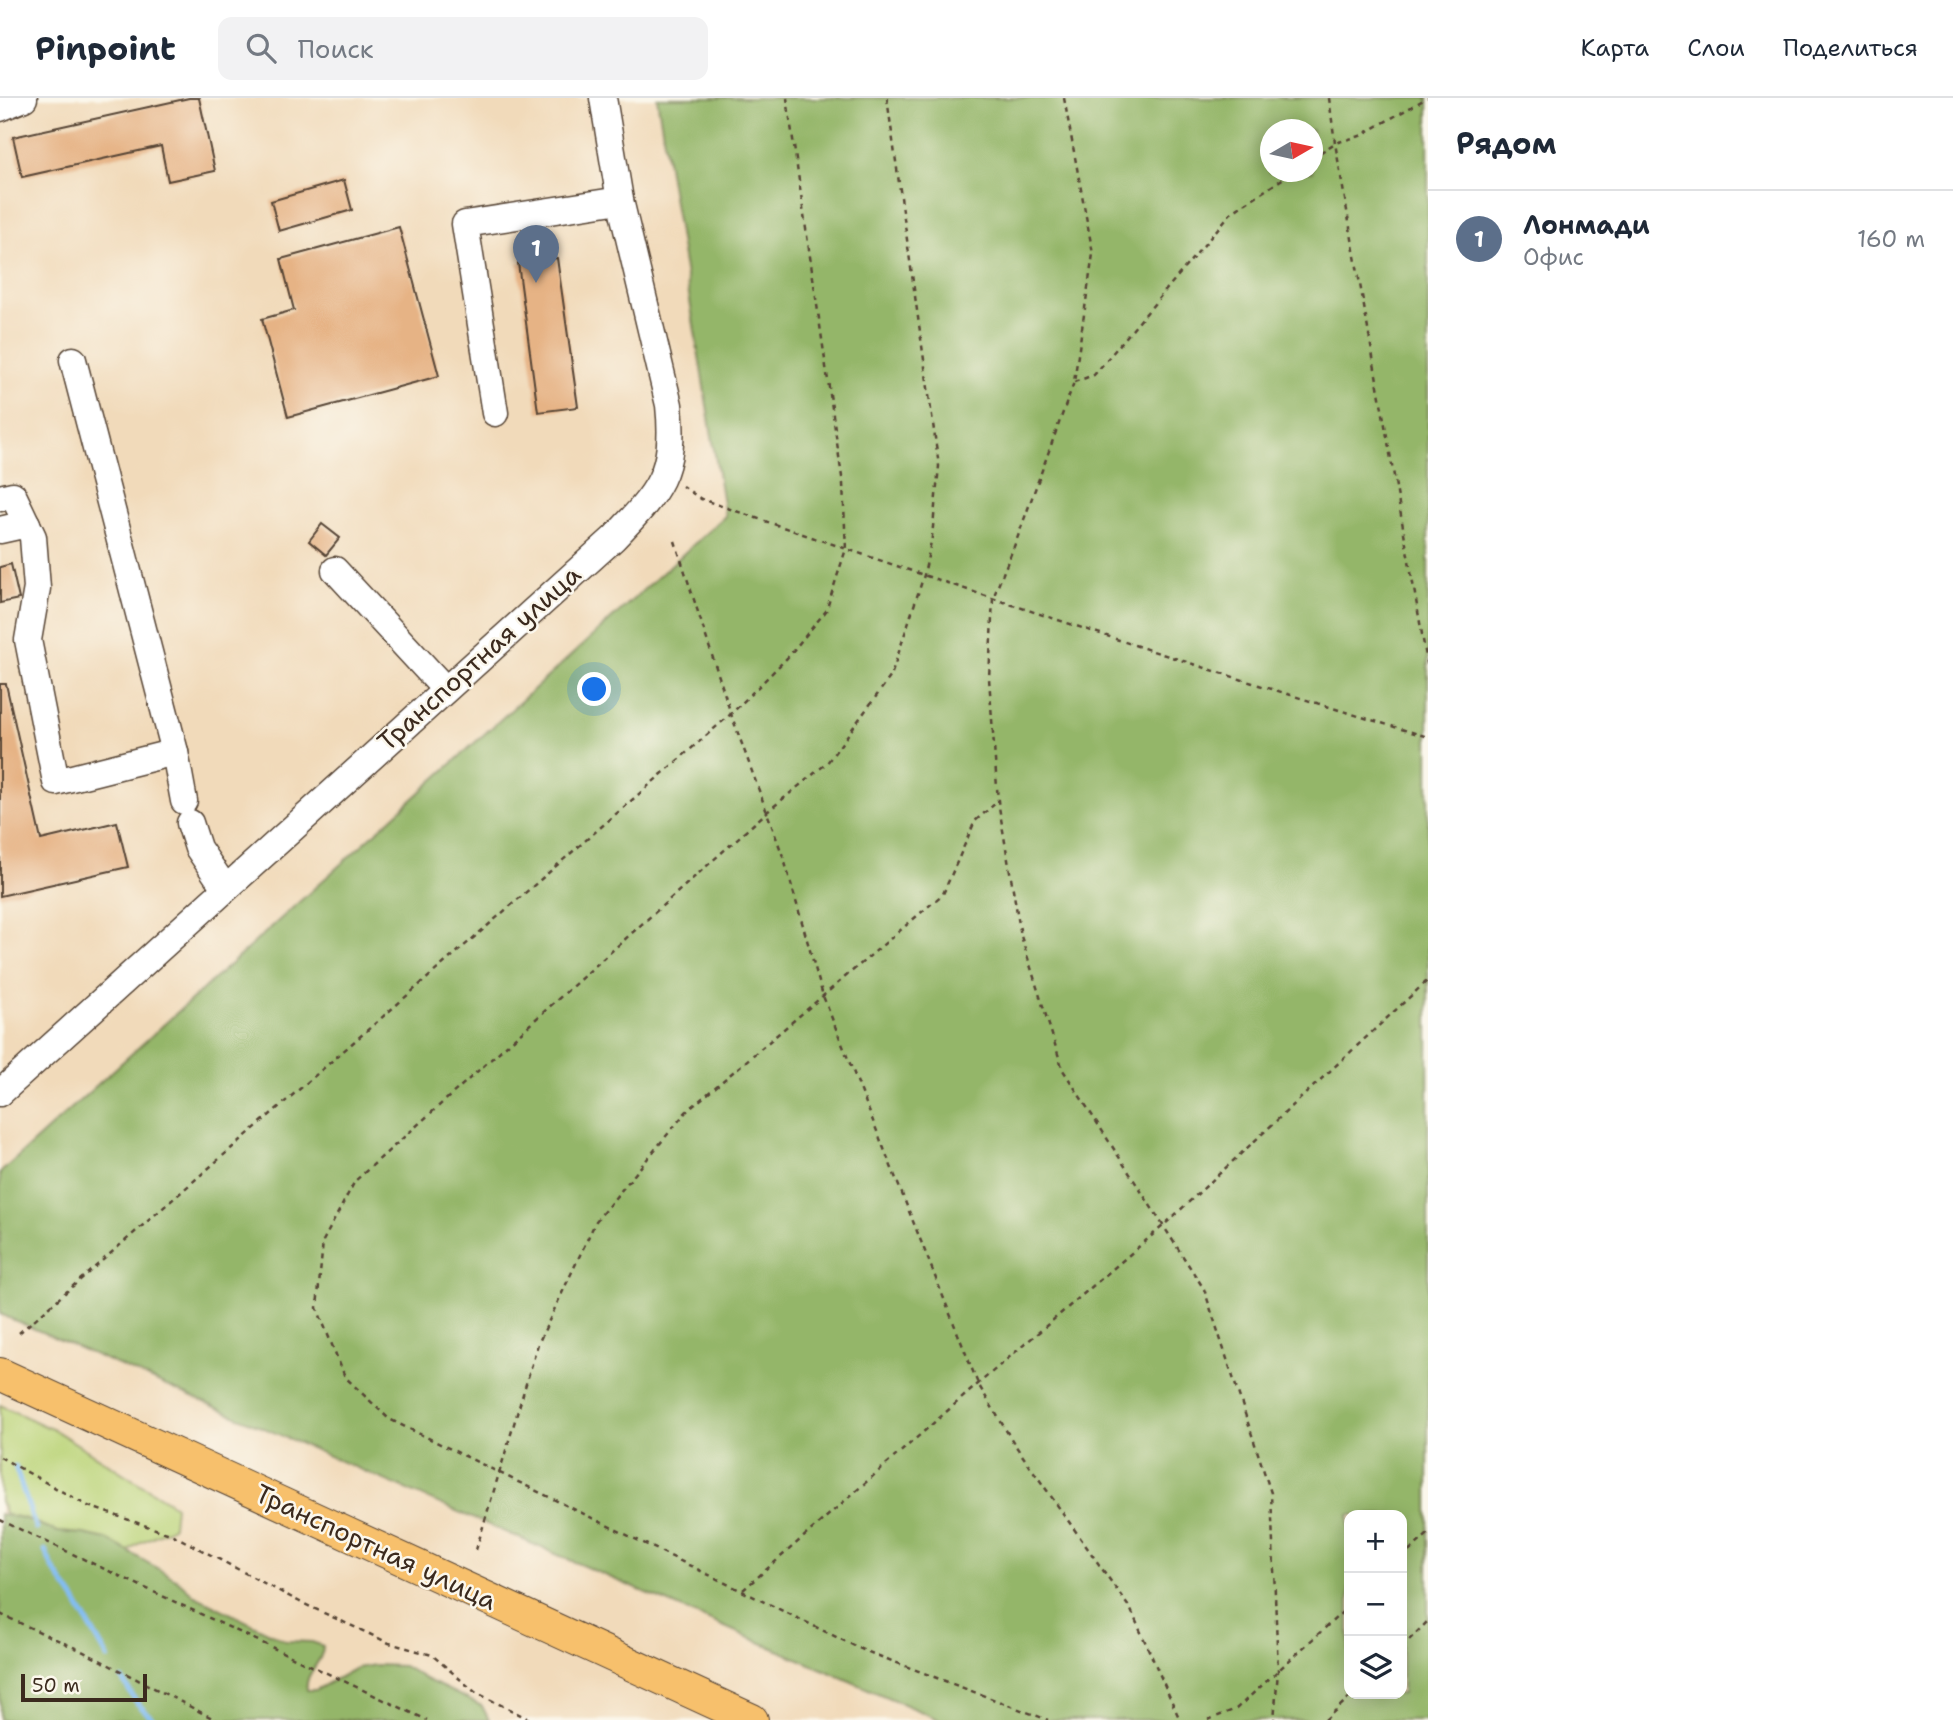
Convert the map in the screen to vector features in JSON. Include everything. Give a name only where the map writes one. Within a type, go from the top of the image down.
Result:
[{"type":"main road","name":"Транспортная улица","points":[[0,1374],[752,1720]]},
{"type":"street","points":[[0,108],[24,98]]},
{"type":"street","name":"Транспортная улица","points":[[2,1087],[614,538],[647,504],[665,474],[672,436],[669,405],[620,200],[603,98]]},
{"type":"street","points":[[495,412],[465,224],[620,200]]},
{"type":"street","points":[[73,360],[175,752],[187,812],[198,848],[225,888]]},
{"type":"street","points":[[0,498],[13,495],[33,537],[37,589],[28,640],[55,782],[175,752]]},
{"type":"street","points":[[0,530],[27,524]]},
{"type":"street","points":[[335,570],[445,689]]},
{"type":"path","points":[[19,1333],[731,714],[787,659],[826,611],[846,549],[843,484],[787,98]]},
{"type":"path","points":[[887,98],[939,466],[932,537],[924,575],[891,676],[827,763],[767,812],[355,1181],[323,1241],[317,1308],[345,1377],[389,1419],[863,1650],[1048,1720]]},
{"type":"path","points":[[1064,98],[1093,254],[1074,382],[993,598],[989,678],[998,801],[1021,936],[1063,1070],[1204,1289],[1271,1493],[1278,1671],[1273,1720]]},
{"type":"path","points":[[1329,98],[1428,668]]},
{"type":"path","points":[[1323,151],[1335,143],[1360,136],[1427,98]]},
{"type":"path","points":[[1074,382],[1094,374],[1231,213],[1278,182]]},
{"type":"path","points":[[665,474],[701,499],[846,549],[1255,685],[1428,737]]},
{"type":"path","points":[[675,541],[731,714],[784,859],[822,996],[978,1384],[1014,1445],[1130,1610],[1180,1720]]},
{"type":"path","points":[[475,1550],[538,1344],[596,1221],[686,1112],[943,894],[975,821],[998,801]]},
{"type":"path","points":[[742,1591],[1163,1226],[1428,980]]},
{"type":"path","points":[[0,1457],[88,1506],[173,1535],[300,1602],[389,1643],[432,1655],[475,1692],[531,1720]]},
{"type":"path","points":[[0,1520],[427,1720]]},
{"type":"path","points":[[1407,1553],[1428,1534]]},
{"type":"path","points":[[1208,1720],[1236,1709],[1344,1611]]},
{"type":"path","points":[[0,1614],[82,1651],[216,1720]]},
{"type":"path","points":[[1407,1642],[1428,1622]]},
{"type":"path","points":[[1325,1720],[1348,1699]]},
{"type":"green space","points":[[657,98],[1428,98],[1428,1720],[940,1720],[0,1314],[0,1173],[725,516]]},
{"type":"green space","points":[[0,1405],[56,1431],[175,1506],[173,1526],[128,1551],[106,1539],[58,1532],[23,1518],[6,1515],[0,1501]]},
{"type":"green space","points":[[0,1514],[23,1518],[58,1532],[106,1539],[176,1579],[195,1596],[286,1641],[312,1642],[323,1646],[320,1658],[308,1678],[307,1690],[316,1690],[356,1668],[375,1665],[403,1666],[482,1706],[489,1720],[0,1720]]},
{"type":"building","points":[[199,98],[215,171],[168,181],[161,146],[22,177],[13,137]]},
{"type":"building","points":[[344,180],[352,210],[279,231],[271,201]]},
{"type":"building","points":[[399,227],[439,376],[288,417],[262,319],[294,310],[281,259]]},
{"type":"building","points":[[557,258],[578,407],[538,412],[518,263]]},
{"type":"building","points":[[322,524],[340,538],[326,555],[309,541]]},
{"type":"building","points":[[11,564],[19,599],[0,603],[0,567]]},
{"type":"building","points":[[0,684],[6,684],[41,840],[117,822],[128,867],[0,896]]},
{"type":"waterway","points":[[15,1466],[36,1529]]},
{"type":"waterway","points":[[45,1550],[54,1570],[75,1600],[108,1658]]},
{"type":"waterway","points":[[122,1679],[137,1703],[154,1720]]},
{"type":"place","name":"Лонмади","points":[[536,283]]}]
